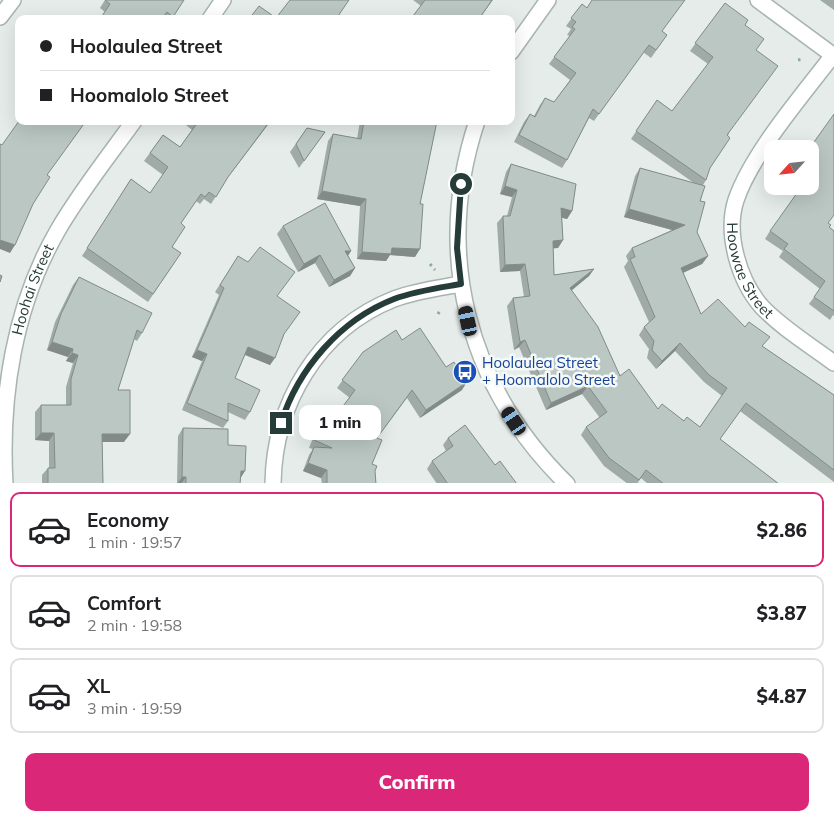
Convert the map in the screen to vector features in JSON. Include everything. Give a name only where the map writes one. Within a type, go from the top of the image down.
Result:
[{"type":"street","points":[[0,17],[13,0]]},
{"type":"street","points":[[213,15],[223,0]]},
{"type":"street","points":[[515,46],[548,0]]},
{"type":"street","points":[[758,0],[833,56]]},
{"type":"street","name":"Hoowae Street","points":[[833,56],[756,159],[735,202],[732,220],[734,244],[739,264],[748,286],[761,306],[783,326],[834,363]]},
{"type":"street","name":"Hoohai Street","points":[[5,483],[5,404],[14,346],[28,298],[57,232],[85,188],[131,125]]},
{"type":"street","points":[[476,125],[461,184],[457,248],[468,321],[480,357],[507,411],[535,449],[566,483]]},
{"type":"street","points":[[273,483],[277,439],[286,407],[301,380],[325,347],[342,330],[375,308],[415,293],[461,284]]},
{"type":"path","points":[[798,60],[804,59]]},
{"type":"path","points":[[430,264],[435,270]]},
{"type":"path","points":[[438,314],[441,309]]},
{"type":"building","points":[[105,0],[184,0],[174,15],[167,12],[165,15],[103,15],[110,4]]},
{"type":"building","points":[[290,0],[349,0],[339,15],[278,15]]},
{"type":"building","points":[[425,0],[492,0],[482,15],[414,15]]},
{"type":"building","points":[[592,0],[685,0],[662,31],[667,35],[656,50],[649,45],[599,114],[593,109],[567,160],[519,135],[530,114],[535,117],[545,98],[554,102],[576,73],[554,57],[575,29],[572,27],[576,22],[571,18],[582,4],[587,8]]},
{"type":"building","points":[[725,3],[748,20],[745,25],[764,39],[756,50],[778,66],[727,135],[730,138],[710,168],[706,180],[636,131],[657,100],[672,111],[713,57],[695,43]]},
{"type":"building","points":[[259,6],[272,15],[252,15]]},
{"type":"building","points":[[834,114],[834,215],[828,223],[831,225],[829,227],[834,231],[834,311],[814,297],[825,281],[784,249],[788,244],[770,231],[796,195],[819,195],[819,140],[815,140]]},
{"type":"building","points":[[16,125],[83,125],[47,175],[50,177],[33,204],[15,245],[0,240],[0,144],[2,145]]},
{"type":"building","points":[[196,125],[267,125],[228,177],[216,197],[209,192],[205,197],[201,194],[181,223],[185,227],[172,247],[181,253],[153,294],[87,248],[131,179],[150,193],[168,167],[150,153],[163,135],[180,147]]},
{"type":"building","points":[[363,125],[436,125],[420,204],[423,204],[420,249],[392,248],[391,254],[362,252],[366,199],[322,191],[333,134],[361,139]]},
{"type":"building","points":[[307,128],[325,132],[304,161],[296,144]]},
{"type":"building","points":[[511,164],[576,184],[572,211],[561,208],[563,240],[553,241],[554,275],[594,269],[570,288],[598,327],[620,376],[629,369],[658,409],[662,404],[684,421],[687,417],[700,427],[727,388],[709,375],[680,343],[662,361],[652,350],[654,341],[644,327],[655,317],[630,259],[635,257],[632,248],[685,225],[629,209],[640,168],[705,186],[700,201],[705,202],[697,232],[708,256],[681,268],[701,314],[718,299],[745,327],[749,322],[770,337],[762,346],[834,395],[834,470],[746,403],[720,439],[778,483],[663,483],[646,470],[639,480],[609,458],[586,427],[607,412],[588,386],[551,403],[525,340],[520,342],[513,298],[530,296],[525,264],[505,265],[503,216],[510,216],[517,190],[505,186]]},
{"type":"building","points":[[325,203],[351,251],[345,251],[355,268],[334,280],[320,255],[304,264],[283,226]]},
{"type":"building","points":[[260,247],[295,272],[277,296],[300,312],[284,334],[275,358],[248,347],[235,378],[260,390],[250,412],[228,403],[228,421],[187,403],[207,354],[197,350],[224,288],[220,285],[238,256],[248,262]]},
{"type":"building","points":[[79,277],[152,313],[142,333],[137,330],[118,390],[130,390],[130,434],[102,434],[103,483],[48,483],[48,468],[55,468],[54,433],[41,433],[41,405],[71,405],[71,379],[78,355],[72,353],[73,349],[52,342],[61,314]]},
{"type":"building","points":[[420,328],[446,367],[454,362],[467,382],[426,410],[412,390],[377,438],[382,440],[372,464],[377,466],[375,471],[376,483],[327,483],[327,470],[308,463],[314,447],[332,448],[314,440],[323,417],[332,421],[355,390],[342,380],[363,352],[396,330],[402,340]]},
{"type":"building","points":[[465,425],[495,465],[500,461],[516,483],[447,483],[432,461],[453,446],[448,438]]},
{"type":"building","points":[[183,428],[228,429],[228,445],[246,446],[245,471],[241,471],[240,483],[186,483],[186,477],[182,477]]},
{"type":"place","name":"Hoolaulea Street + Hoomalolo Street","points":[[465,372]]},
{"type":"route","points":[[281,423],[286,407],[296,387],[325,347],[342,330],[359,317],[394,299],[433,288],[461,284],[457,248],[461,184]]}]
